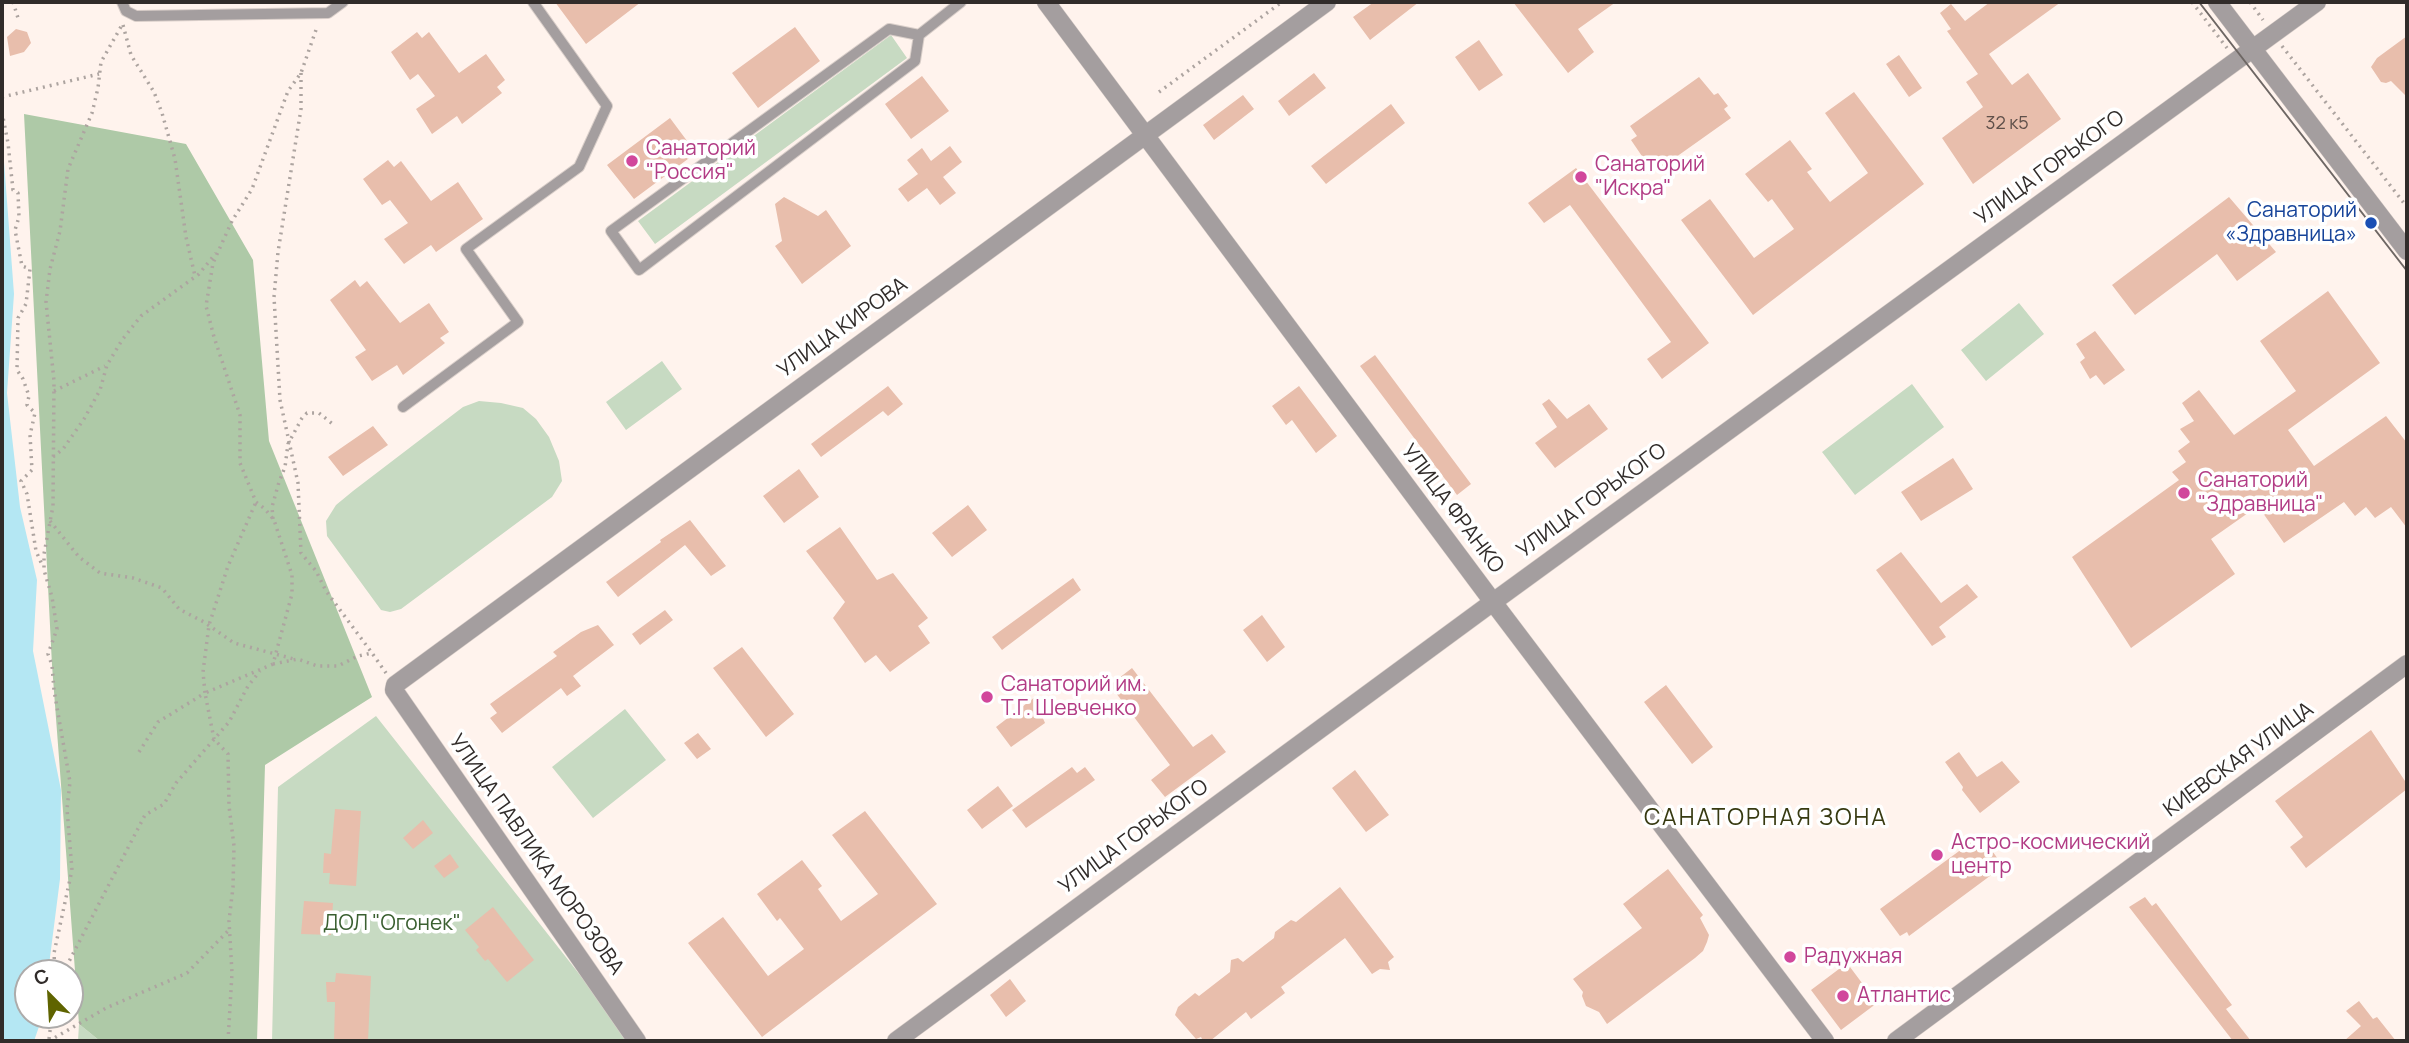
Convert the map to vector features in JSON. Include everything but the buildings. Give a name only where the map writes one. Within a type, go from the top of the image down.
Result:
[{"type":"street","name":"УЛИЦА ФРАНКО","points":[[1046,2],[1493,602],[1825,1041]]},
{"type":"street","name":"УЛИЦА КИРОВА","points":[[396,690],[1327,2]]},
{"type":"street","points":[[2217,2],[2407,251]]},
{"type":"street","name":"УЛИЦА ГОРЬКОГО","points":[[896,1041],[2317,2]]},
{"type":"street","name":"КИЕВСКАЯ УЛИЦА","points":[[1896,1041],[2407,664]]},
{"type":"street","name":"УЛИЦА ПАВЛИКА МОРОЗОВА","points":[[396,690],[637,1041]]},
{"type":"lane","points":[[122,2],[126,11],[135,16],[328,13],[343,2]]},
{"type":"lane","points":[[403,407],[518,321],[466,249],[579,167],[607,106],[533,2]]},
{"type":"lane","points":[[919,35],[889,29],[611,231],[639,270],[915,61],[919,35],[961,2]]},
{"type":"path","points":[[13,2],[18,18]]},
{"type":"path","points":[[1159,92],[1282,2]]},
{"type":"path","points":[[2192,2],[2237,61]]},
{"type":"path","points":[[2250,2],[2407,207]]},
{"type":"path","points":[[274,520],[256,502],[240,463],[240,415],[206,306],[213,263],[232,221],[252,190],[288,91],[301,73],[322,12]]},
{"type":"path","points":[[44,570],[44,554],[53,506],[54,391],[46,302],[50,269],[60,231],[68,169],[92,113],[101,62],[123,24],[131,55],[154,92],[162,113],[175,159],[186,237],[195,276]]},
{"type":"path","points":[[301,73],[301,109],[278,252],[274,297],[280,400],[298,483],[301,553],[396,690]]},
{"type":"path","points":[[2,97],[100,74]]},
{"type":"path","points":[[2,112],[13,190],[18,193],[19,217],[15,230],[22,266],[30,269],[26,304],[18,318],[17,370],[29,396],[27,405],[35,413],[30,435],[32,470],[21,481],[27,494],[36,551],[52,597],[57,629],[48,654],[70,782],[67,809],[72,870],[54,959]]},
{"type":"path","points":[[53,457],[63,449],[84,419],[100,390],[107,365],[141,316],[195,276],[220,248]]},
{"type":"path","points":[[54,391],[107,365]]},
{"type":"path","points":[[273,664],[292,594],[292,575],[272,507],[285,467],[288,444],[307,414],[318,413],[334,425]]},
{"type":"path","points":[[228,1041],[232,973],[229,930],[234,846],[229,806],[228,754],[214,739],[203,672],[209,625],[228,566],[256,502]]},
{"type":"path","points":[[50,521],[79,557],[100,573],[133,578],[162,588],[179,609],[209,625],[234,643],[317,666],[338,666],[358,656],[372,653]]},
{"type":"path","points":[[139,752],[159,722],[205,693],[261,668],[294,659]]},
{"type":"path","points":[[70,959],[145,815],[164,804],[176,783],[229,722],[261,668]]},
{"type":"path","points":[[49,1041],[106,1008],[187,973],[229,930]]},
{"type":"green space","points":[[891,35],[907,58],[655,244],[638,221]]},
{"type":"green space","points":[[24,114],[186,144],[253,260],[269,441],[372,697],[265,765],[257,1041],[100,1041],[84,1028],[84,959],[74,959],[52,665]]},
{"type":"green space","points":[[2019,303],[2044,334],[1986,381],[1961,350]]},
{"type":"green space","points":[[662,361],[682,389],[626,430],[606,402]]},
{"type":"green space","points":[[1912,384],[1944,427],[1855,495],[1822,452]]},
{"type":"green space","points":[[479,401],[523,408],[536,419],[549,437],[559,461],[562,481],[552,497],[401,609],[390,612],[381,610],[327,536],[326,521],[336,505],[353,491],[463,407]]},
{"type":"green space","points":[[625,709],[666,760],[593,818],[552,767]]},
{"type":"green space","name":"ДОЛ \"Огонек\"","points":[[376,716],[632,1041],[272,1041],[278,787]]},
{"type":"green space","points":[[84,1028],[100,1041],[78,1041],[79,1029]]},
{"type":"water","points":[[2,135],[14,294],[7,393],[20,507],[37,580],[33,651],[61,790],[60,879],[50,959],[14,959],[14,1029],[38,1029],[34,1041],[2,1041]]},
{"type":"tram line","points":[[2199,2],[2407,271]]},
{"type":"place","name":"Санаторий \"Россия\"","points":[[632,161]]},
{"type":"place","name":"Санаторий \"Искра\"","points":[[1581,177]]},
{"type":"place","name":"Санаторий «Здравница»","points":[[2371,223]]},
{"type":"place","name":"Санаторий \"Здравница\"","points":[[2184,493]]},
{"type":"place","name":"Санаторий им. Т.Г. Шевченко","points":[[987,697]]},
{"type":"place","name":"Астро-космический центр","points":[[1937,855]]},
{"type":"place","name":"Радужная","points":[[1790,957]]},
{"type":"place","name":"Атлантис","points":[[1843,996]]},
{"type":"district","name":"САНАТОРНАЯ ЗОНА","points":[[1766,819]]}]
